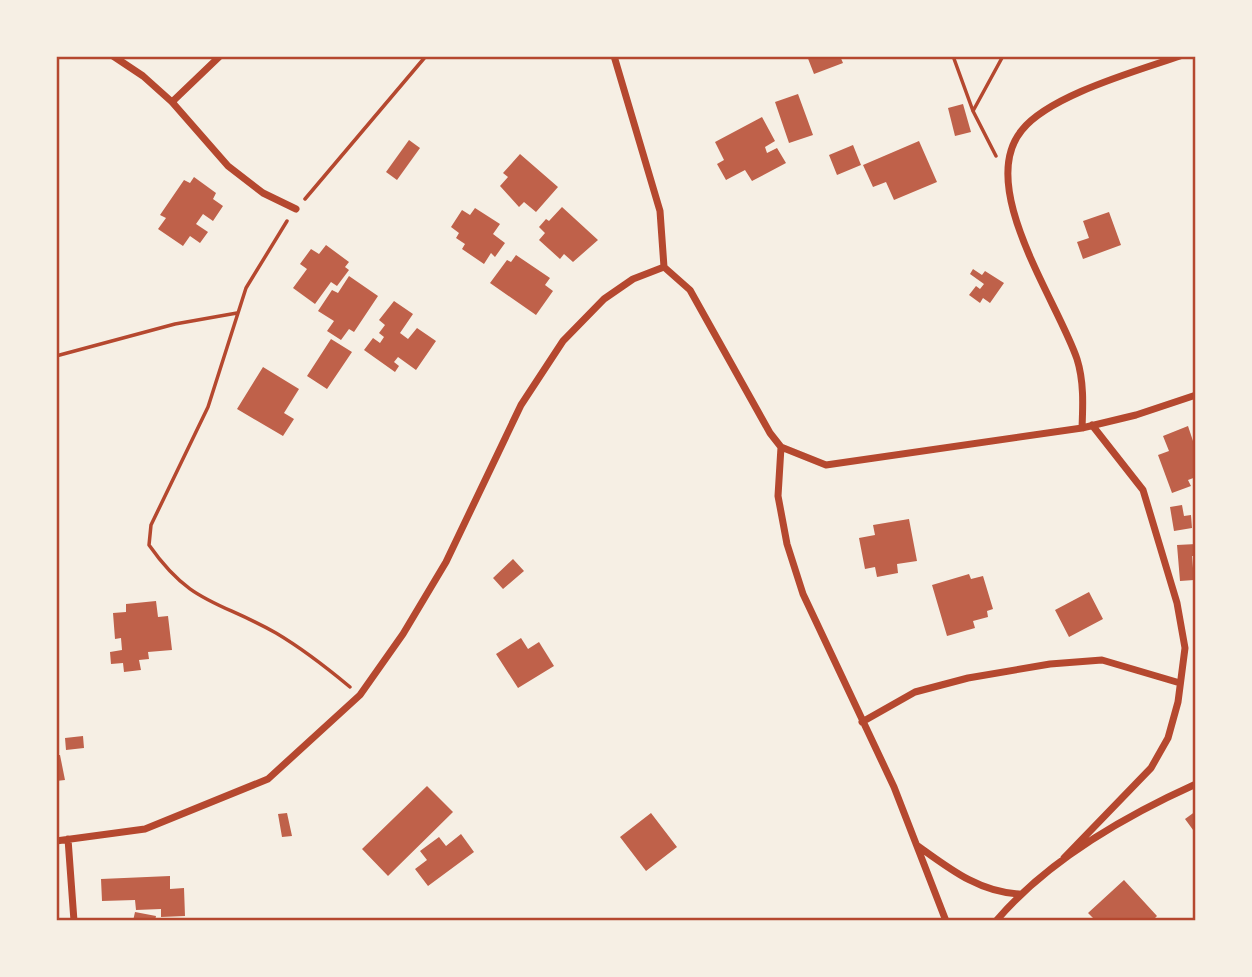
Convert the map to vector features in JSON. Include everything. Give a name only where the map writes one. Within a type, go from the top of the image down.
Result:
[{"type":"street","points":[[113,56],[143,76],[172,102],[228,166],[263,194],[296,209]]},
{"type":"street","points":[[172,102],[220,56]]},
{"type":"street","points":[[614,56],[660,211],[664,267],[690,290],[770,433],[781,447],[826,465],[1082,428],[1136,415],[1196,395]]},
{"type":"street","points":[[1082,428],[1083,393],[1077,359],[1033,264],[1013,209],[1007,172],[1010,150],[1022,129],[1056,104],[1180,56]]},
{"type":"street","points":[[56,841],[145,829],[268,779],[360,695],[403,634],[446,562],[521,405],[563,341],[604,299],[633,279],[664,267]]},
{"type":"street","points":[[996,921],[1019,894],[1064,858],[1151,768],[1168,737],[1180,683],[1185,648],[1177,603],[1143,490],[1093,425]]},
{"type":"street","points":[[781,447],[778,496],[787,544],[817,627],[894,787],[946,921]]},
{"type":"street","points":[[862,722],[915,692],[968,678],[1050,664],[1102,660],[1180,683]]},
{"type":"street","points":[[1064,858],[1196,784]]},
{"type":"street","points":[[68,839],[74,921]]},
{"type":"street","points":[[917,845],[978,886],[1000,893],[1019,894]]},
{"type":"path","points":[[360,695],[311,654],[273,631],[202,599],[182,586],[149,545],[151,525],[208,407],[246,288],[262,260],[296,209],[426,56]]},
{"type":"path","points":[[953,56],[986,141],[1007,172]]},
{"type":"path","points":[[973,111],[1003,56]]},
{"type":"path","points":[[56,356],[174,324],[237,313]]},
{"type":"building","points":[[807,56],[840,56],[843,63],[814,74]]},
{"type":"building","points":[[798,94],[813,135],[789,143],[775,102]]},
{"type":"building","points":[[963,104],[971,132],[955,136],[948,108]]},
{"type":"building","points":[[762,117],[775,141],[765,147],[767,153],[777,148],[786,163],[752,181],[745,170],[726,180],[717,164],[724,160],[715,142]]},
{"type":"building","points":[[409,140],[420,148],[397,180],[386,172]]},
{"type":"building","points":[[919,141],[937,182],[894,200],[886,182],[873,187],[863,165]]},
{"type":"building","points":[[853,145],[861,165],[837,175],[829,155]]},
{"type":"building","points":[[520,154],[558,187],[536,212],[524,202],[519,207],[500,186],[508,177],[503,173]]},
{"type":"building","points":[[194,177],[216,193],[213,199],[223,206],[213,221],[203,214],[196,224],[208,232],[200,243],[190,236],[183,246],[158,229],[166,218],[160,215],[184,180],[190,183]]},
{"type":"building","points":[[562,207],[598,240],[573,262],[564,254],[560,259],[539,240],[545,233],[539,227]]},
{"type":"building","points":[[475,208],[500,224],[493,234],[505,243],[495,257],[491,253],[484,264],[462,249],[465,244],[456,238],[459,233],[451,227],[462,210],[470,215]]},
{"type":"building","points":[[1109,212],[1121,245],[1083,259],[1077,242],[1089,238],[1083,221]]},
{"type":"building","points":[[326,245],[349,262],[345,267],[349,270],[337,286],[331,282],[315,304],[293,288],[307,269],[300,264],[311,249],[319,254]]},
{"type":"building","points":[[516,255],[550,278],[545,285],[553,291],[536,315],[490,283],[507,260],[511,262]]},
{"type":"building","points":[[973,269],[982,275],[985,271],[1004,283],[990,303],[983,298],[980,303],[969,295],[976,286],[980,289],[984,284],[970,274]]},
{"type":"building","points":[[349,276],[378,296],[354,332],[349,329],[341,340],[327,331],[334,321],[318,311],[332,290],[338,293]]},
{"type":"building","points":[[394,301],[413,314],[400,333],[408,339],[417,328],[436,341],[416,370],[398,357],[394,362],[399,366],[395,372],[364,350],[373,338],[380,343],[384,337],[379,333],[385,325],[379,320]]},
{"type":"building","points":[[331,339],[352,352],[327,389],[307,376]]},
{"type":"building","points":[[263,367],[299,389],[284,413],[294,419],[283,436],[237,409]]},
{"type":"building","points":[[1188,426],[1193,441],[1196,440],[1196,477],[1188,480],[1191,486],[1172,493],[1158,455],[1169,451],[1163,436]]},
{"type":"building","points":[[1182,505],[1184,516],[1191,515],[1192,528],[1174,531],[1170,507]]},
{"type":"building","points":[[909,519],[917,561],[897,564],[898,573],[877,577],[875,567],[865,569],[859,538],[875,535],[873,525]]},
{"type":"building","points":[[1196,544],[1196,556],[1192,556],[1194,580],[1180,581],[1177,545]]},
{"type":"building","points":[[513,559],[524,571],[503,589],[493,578]]},
{"type":"building","points":[[969,574],[971,579],[983,576],[993,609],[987,611],[988,617],[973,621],[975,628],[947,636],[932,585]]},
{"type":"building","points":[[1089,592],[1103,619],[1069,637],[1055,610]]},
{"type":"building","points":[[156,601],[158,617],[168,616],[172,650],[148,652],[149,659],[139,660],[141,670],[124,672],[123,663],[111,664],[110,652],[122,650],[121,638],[115,639],[113,613],[126,612],[126,604]]},
{"type":"building","points":[[521,638],[528,649],[539,642],[554,666],[518,688],[496,654]]},
{"type":"building","points":[[83,736],[84,748],[66,750],[65,738]]},
{"type":"building","points":[[56,755],[60,755],[65,780],[56,781]]},
{"type":"building","points":[[427,786],[453,812],[388,876],[362,849]]},
{"type":"building","points":[[1196,811],[1196,834],[1185,819]]},
{"type":"building","points":[[287,813],[292,836],[282,837],[278,814]]},
{"type":"building","points":[[651,813],[677,847],[646,871],[620,837]]},
{"type":"building","points":[[461,834],[474,852],[428,886],[415,869],[427,860],[420,851],[439,837],[446,846]]},
{"type":"building","points":[[170,876],[170,889],[184,888],[185,916],[161,917],[161,909],[136,910],[135,900],[102,901],[101,879]]},
{"type":"building","points":[[1124,880],[1157,916],[1152,921],[1096,921],[1088,913]]},
{"type":"building","points":[[135,912],[156,916],[155,921],[133,921]]}]
